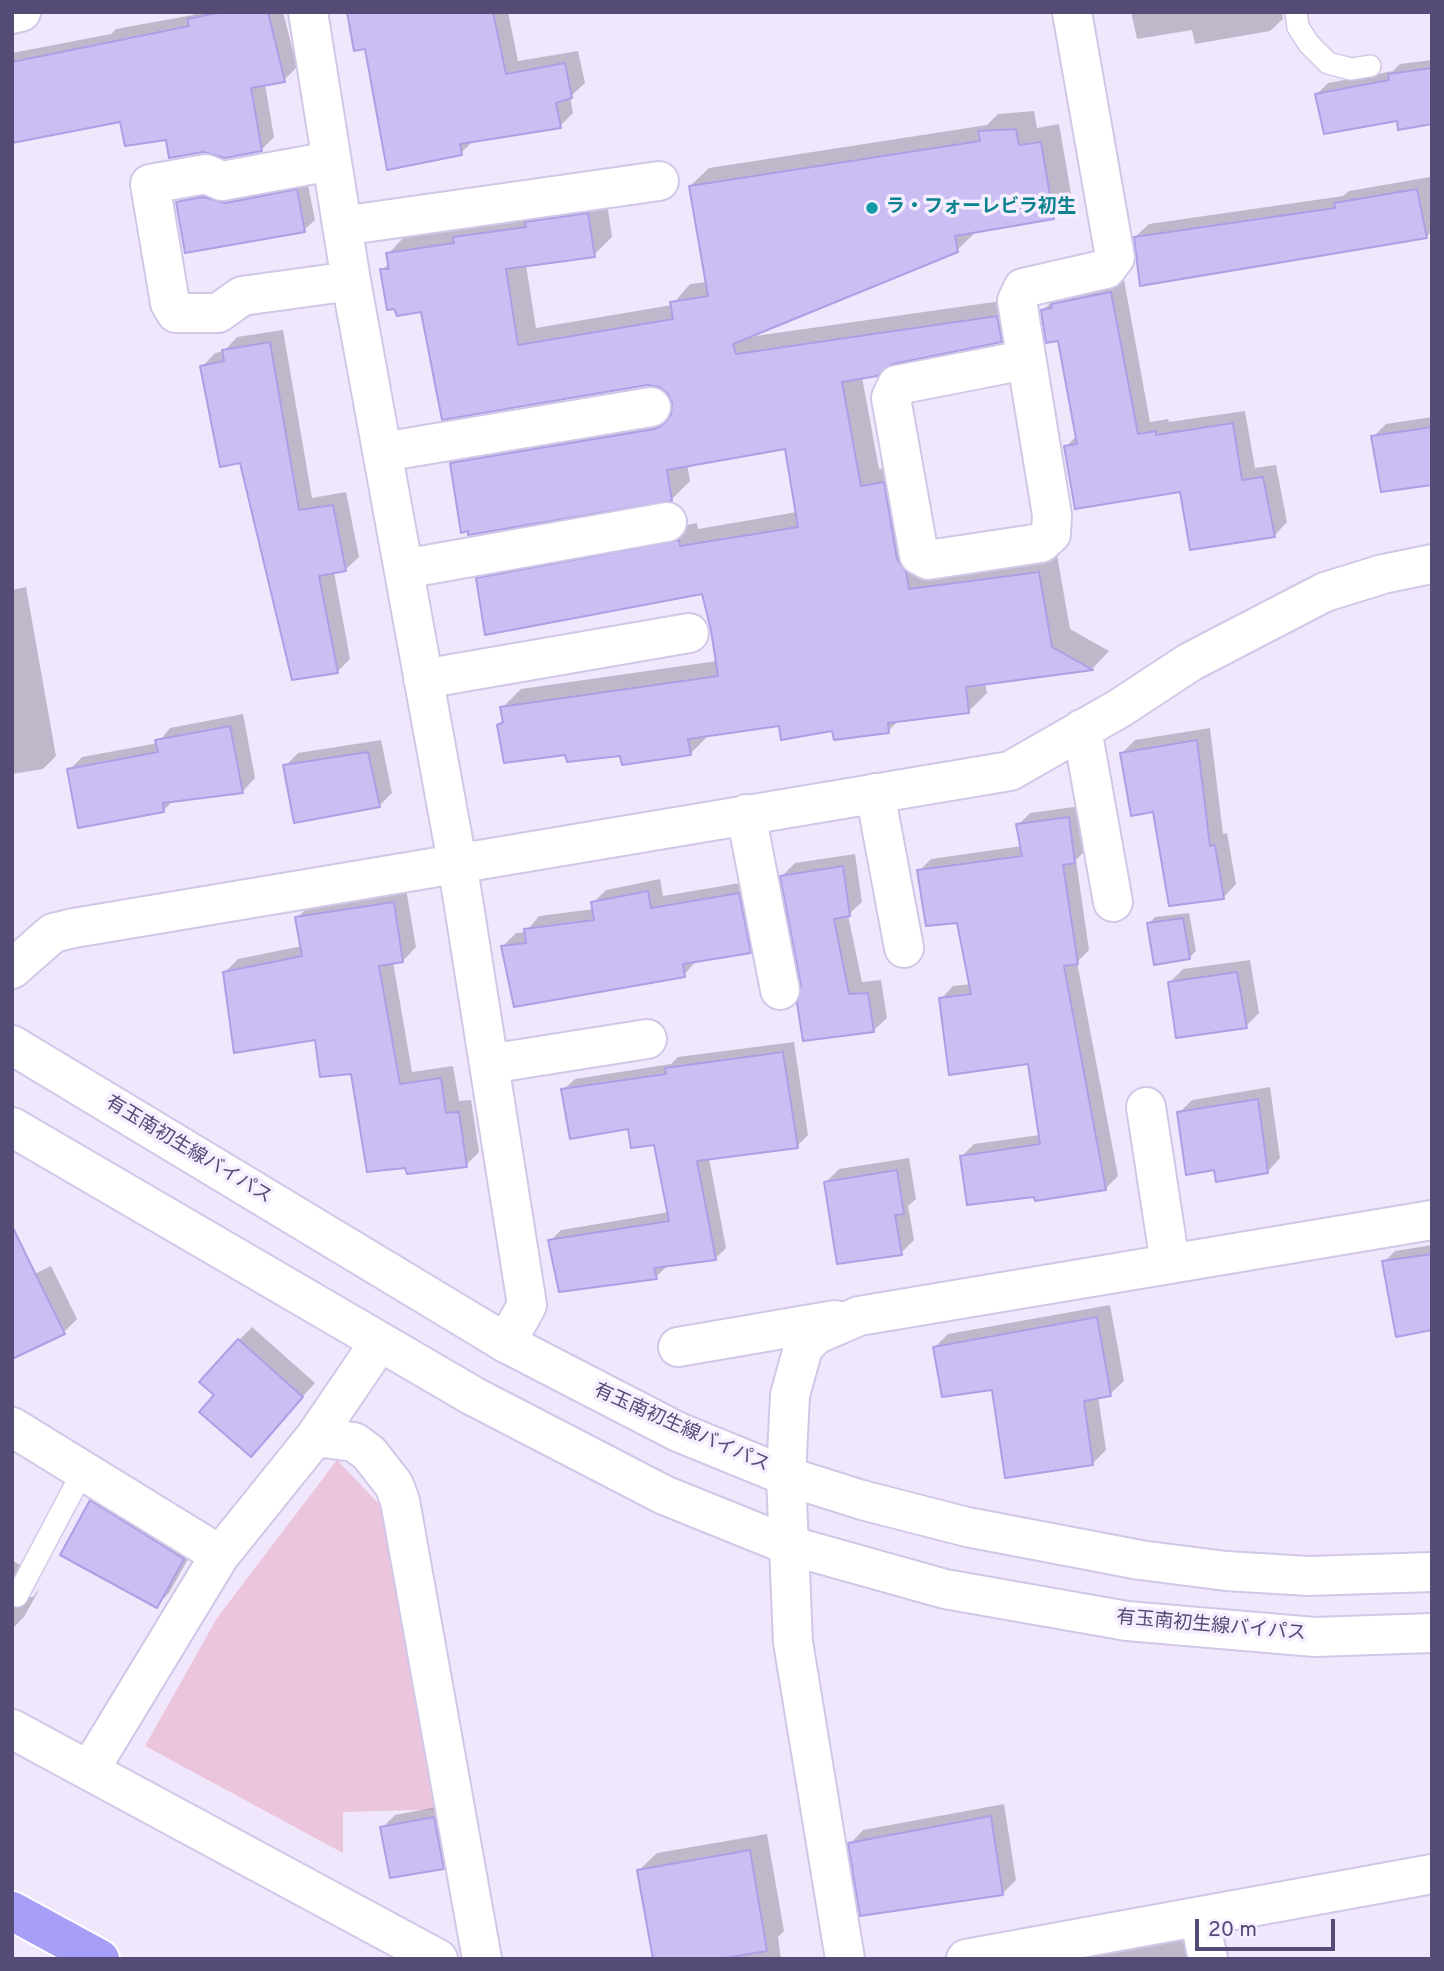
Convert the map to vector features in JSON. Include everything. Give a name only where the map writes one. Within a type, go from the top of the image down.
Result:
[{"type":"highway","points":[[12,1911],[100,1959]]},
{"type":"street","points":[[12,14],[21,12]]},
{"type":"street","points":[[308,12],[351,281],[457,862],[527,1305],[506,1343]]},
{"type":"street","points":[[1025,360],[897,385],[891,398],[919,555],[928,560],[1041,543],[1051,534],[1052,515],[1017,301],[1023,288],[1105,270],[1115,257],[1072,12]]},
{"type":"street","points":[[331,161],[222,181],[206,174],[150,184],[170,303],[176,313],[218,313],[242,296],[351,281]]},
{"type":"street","points":[[342,226],[659,181]]},
{"type":"street","points":[[383,452],[651,407]]},
{"type":"street","points":[[404,569],[667,522]]},
{"type":"street","points":[[12,969],[53,933],[457,862],[1010,771],[1190,662],[1325,592],[1383,574],[1432,564]]},
{"type":"street","points":[[423,679],[689,633]]},
{"type":"street","points":[[1082,729],[1113,902]]},
{"type":"street","points":[[875,793],[904,948]]},
{"type":"street","points":[[746,814],[780,990]]},
{"type":"street","points":[[489,1064],[647,1039]]},
{"type":"street","name":"有玉南初生線バイパス","points":[[12,1045],[506,1343],[678,1432],[786,1476],[862,1500],[967,1527],[1140,1560],[1226,1571],[1309,1576],[1432,1572]]},
{"type":"street","points":[[1146,1107],[1170,1264]]},
{"type":"street","name":"有玉南初生線バイパス","points":[[12,1127],[379,1343],[664,1496],[788,1545],[945,1589],[1127,1621],[1315,1637],[1432,1633]]},
{"type":"street","points":[[678,1347],[1432,1220]]},
{"type":"street","points":[[845,1959],[799,1687],[788,1545],[786,1476],[790,1395],[803,1348],[815,1335],[859,1316]]},
{"type":"street","points":[[90,1769],[220,1555],[315,1437],[379,1343]]},
{"type":"street","points":[[12,1427],[220,1555]]},
{"type":"street","points":[[315,1437],[354,1442],[369,1453],[394,1485],[400,1501],[482,1959]]},
{"type":"street","points":[[12,1729],[438,1959]]},
{"type":"street","points":[[966,1959],[1432,1874]]},
{"type":"street","points":[[1199,1917],[1208,1959]]},
{"type":"lane","points":[[1296,12],[1298,27],[1308,44],[1328,63],[1351,69],[1370,66]]},
{"type":"lane","points":[[17,1596],[83,1471]]},
{"type":"shaded area","points":[[337,1460],[380,1505],[448,1809],[343,1812],[343,1853],[145,1746],[217,1618]]},
{"type":"building","points":[[222,12],[268,12],[285,82],[251,88],[262,151],[225,158],[203,152],[169,158],[166,140],[125,146],[120,122],[12,143],[12,62],[189,26],[187,19]]},
{"type":"building","points":[[347,12],[493,12],[506,74],[565,63],[572,98],[556,103],[561,128],[460,144],[462,155],[387,170],[365,49],[354,51]]},
{"type":"building","points":[[1432,68],[1432,124],[1398,130],[1397,121],[1324,134],[1315,94],[1389,80],[1388,74]]},
{"type":"building","points":[[1016,129],[1019,145],[1041,142],[1054,219],[955,236],[958,252],[733,344],[736,354],[997,316],[1002,342],[893,364],[877,376],[842,382],[861,486],[884,482],[897,559],[906,572],[909,589],[1039,572],[1052,647],[1093,670],[966,687],[969,713],[888,723],[889,733],[834,740],[832,731],[781,740],[779,726],[688,739],[691,755],[622,765],[620,756],[567,762],[565,755],[504,763],[497,725],[503,722],[500,707],[718,676],[702,594],[485,635],[476,578],[679,540],[680,546],[798,527],[785,449],[667,470],[672,501],[468,535],[468,531],[461,533],[450,463],[655,429],[664,424],[671,415],[672,403],[668,394],[659,387],[647,385],[442,420],[421,312],[397,316],[394,309],[387,310],[380,269],[389,269],[386,253],[454,243],[453,237],[526,227],[525,222],[588,213],[595,257],[506,269],[518,345],[673,319],[670,302],[708,296],[689,186],[980,141],[978,131]]},
{"type":"building","points":[[297,189],[305,232],[185,253],[176,202],[203,197],[226,203]]},
{"type":"building","points":[[1417,189],[1427,238],[1140,286],[1134,237],[1335,208],[1334,203]]},
{"type":"building","points":[[1111,292],[1138,434],[1156,431],[1156,435],[1233,423],[1242,480],[1263,477],[1275,537],[1190,550],[1180,492],[1075,509],[1064,446],[1077,444],[1058,341],[1046,343],[1041,310],[1052,308],[1051,304]]},
{"type":"building","points":[[270,342],[299,510],[333,505],[346,571],[319,576],[338,673],[292,680],[240,463],[220,467],[200,366],[224,361],[222,350]]},
{"type":"building","points":[[1432,427],[1432,485],[1381,492],[1371,436]]},
{"type":"building","points":[[230,726],[243,793],[163,803],[164,812],[78,828],[67,769],[158,752],[155,740]]},
{"type":"building","points":[[1197,740],[1210,846],[1215,845],[1224,899],[1169,906],[1153,812],[1131,816],[1120,753]]},
{"type":"building","points":[[368,752],[380,807],[294,823],[283,765]]},
{"type":"building","points":[[1069,817],[1075,863],[1063,865],[1078,964],[1064,966],[1106,1190],[1035,1201],[1034,1197],[967,1205],[960,1156],[1040,1144],[1028,1064],[949,1075],[939,998],[971,994],[957,923],[926,926],[917,870],[1022,856],[1016,824]]},
{"type":"building","points":[[843,866],[850,916],[834,919],[849,994],[868,993],[874,1032],[803,1041],[797,1003],[801,986],[780,876]]},
{"type":"building","points":[[648,891],[651,908],[739,893],[751,953],[683,964],[685,977],[514,1007],[501,946],[526,943],[524,929],[594,920],[591,902]]},
{"type":"building","points":[[394,902],[403,962],[379,966],[400,1084],[441,1078],[446,1113],[459,1112],[467,1167],[407,1174],[405,1168],[367,1172],[351,1074],[320,1077],[315,1040],[234,1053],[223,972],[302,956],[295,917]]},
{"type":"building","points":[[1183,918],[1190,959],[1154,965],[1147,923]]},
{"type":"building","points":[[1237,972],[1247,1028],[1176,1038],[1168,982]]},
{"type":"building","points":[[783,1052],[798,1148],[697,1161],[716,1260],[654,1268],[657,1279],[559,1292],[548,1240],[669,1221],[654,1145],[631,1148],[628,1129],[570,1139],[561,1089],[666,1074],[665,1068]]},
{"type":"building","points":[[1258,1099],[1268,1173],[1216,1182],[1214,1170],[1186,1175],[1177,1112]]},
{"type":"building","points":[[897,1170],[904,1214],[895,1215],[902,1255],[837,1264],[824,1182]]},
{"type":"building","points":[[12,1226],[65,1334],[12,1359]]},
{"type":"building","points":[[1432,1254],[1432,1330],[1396,1337],[1382,1261]]},
{"type":"building","points":[[1097,1317],[1111,1396],[1084,1401],[1093,1465],[1005,1478],[992,1390],[942,1397],[933,1347]]},
{"type":"building","points":[[238,1339],[303,1397],[251,1457],[199,1412],[214,1395],[199,1382]]},
{"type":"building","points":[[90,1500],[184,1559],[157,1608],[60,1555]]},
{"type":"building","points":[[991,1816],[1003,1895],[860,1916],[848,1843]]},
{"type":"building","points":[[434,1817],[444,1869],[390,1878],[380,1827]]},
{"type":"building","points":[[750,1850],[767,1951],[720,1959],[653,1959],[637,1870]]},
{"type":"place","name":"ラ・フォーレビラ初生","points":[[872,208]]}]
